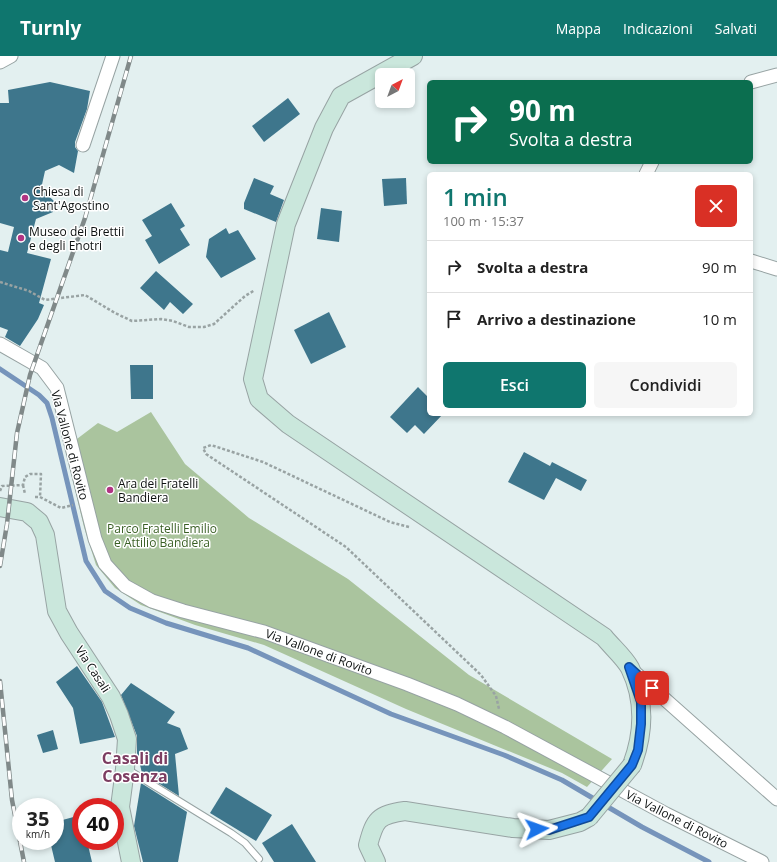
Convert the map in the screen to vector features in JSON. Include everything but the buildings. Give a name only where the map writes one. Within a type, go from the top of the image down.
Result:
[{"type":"street","points":[[0,62],[11,56]]},
{"type":"street","points":[[83,145],[113,56]]},
{"type":"street","points":[[413,56],[341,96],[324,128],[286,224],[253,379],[259,399],[288,424],[604,637],[629,667],[777,799]]},
{"type":"street","points":[[753,81],[777,75]]},
{"type":"street","points":[[753,262],[777,269]]},
{"type":"street","name":"Via Vallone di Rovito","points":[[0,344],[42,368],[56,388],[95,539],[105,564],[125,586],[152,601],[183,611],[264,632],[407,684],[499,724],[666,814],[762,862]]},
{"type":"street","name":"Via Casali","points":[[0,508],[27,512],[39,522],[45,535],[57,611],[69,633],[111,697],[119,715],[127,739],[120,808],[131,862]]},
{"type":"street","points":[[376,862],[368,845],[373,825],[388,813],[405,811],[513,828],[549,830],[589,817],[632,765],[638,750],[641,724],[641,702],[629,667]]},
{"type":"lane","points":[[125,769],[231,833],[245,843],[259,860]]},
{"type":"path","points":[[0,282],[29,291],[45,300],[86,295],[115,313],[132,321],[161,319],[173,321],[189,328],[204,327],[214,324],[251,291],[259,289],[272,291]]},
{"type":"path","points":[[410,527],[390,522],[263,462],[211,444],[203,448],[206,454],[346,547],[481,675],[496,696],[499,706],[499,724]]},
{"type":"path","points":[[2,486],[23,485],[25,478],[30,474],[41,474],[40,497],[61,508]]},
{"type":"green space","name":"Parco Fratelli Emilio e Attilio Bandiera","points":[[151,412],[185,464],[249,518],[348,579],[469,675],[612,759],[587,787],[562,773],[406,709],[264,645],[195,625],[141,605],[115,588],[96,565],[84,527],[65,448],[98,423],[117,432]]},
{"type":"waterway","points":[[0,369],[39,395],[47,403],[52,418],[86,561],[105,591],[130,608],[166,623],[248,648],[391,714],[504,755],[562,780],[642,827],[709,862]]},
{"type":"railway","points":[[0,566],[7,524],[17,433],[30,375],[85,218],[131,56]]},
{"type":"railway","points":[[0,681],[12,800],[24,862]]},
{"type":"place","name":"Chiesa di Sant'Agostino","points":[[25,198]]},
{"type":"place","name":"Museo dei Brettii e degli Enotri","points":[[21,238]]},
{"type":"place","name":"Ara dei Fratelli Bandiera","points":[[110,490]]},
{"type":"district","name":"Casali di Cosenza","points":[[135,767]]},
{"type":"route","points":[[537,829],[549,830],[580,822],[589,817],[632,765],[638,750],[641,724],[641,702],[629,667],[652,688]]}]
